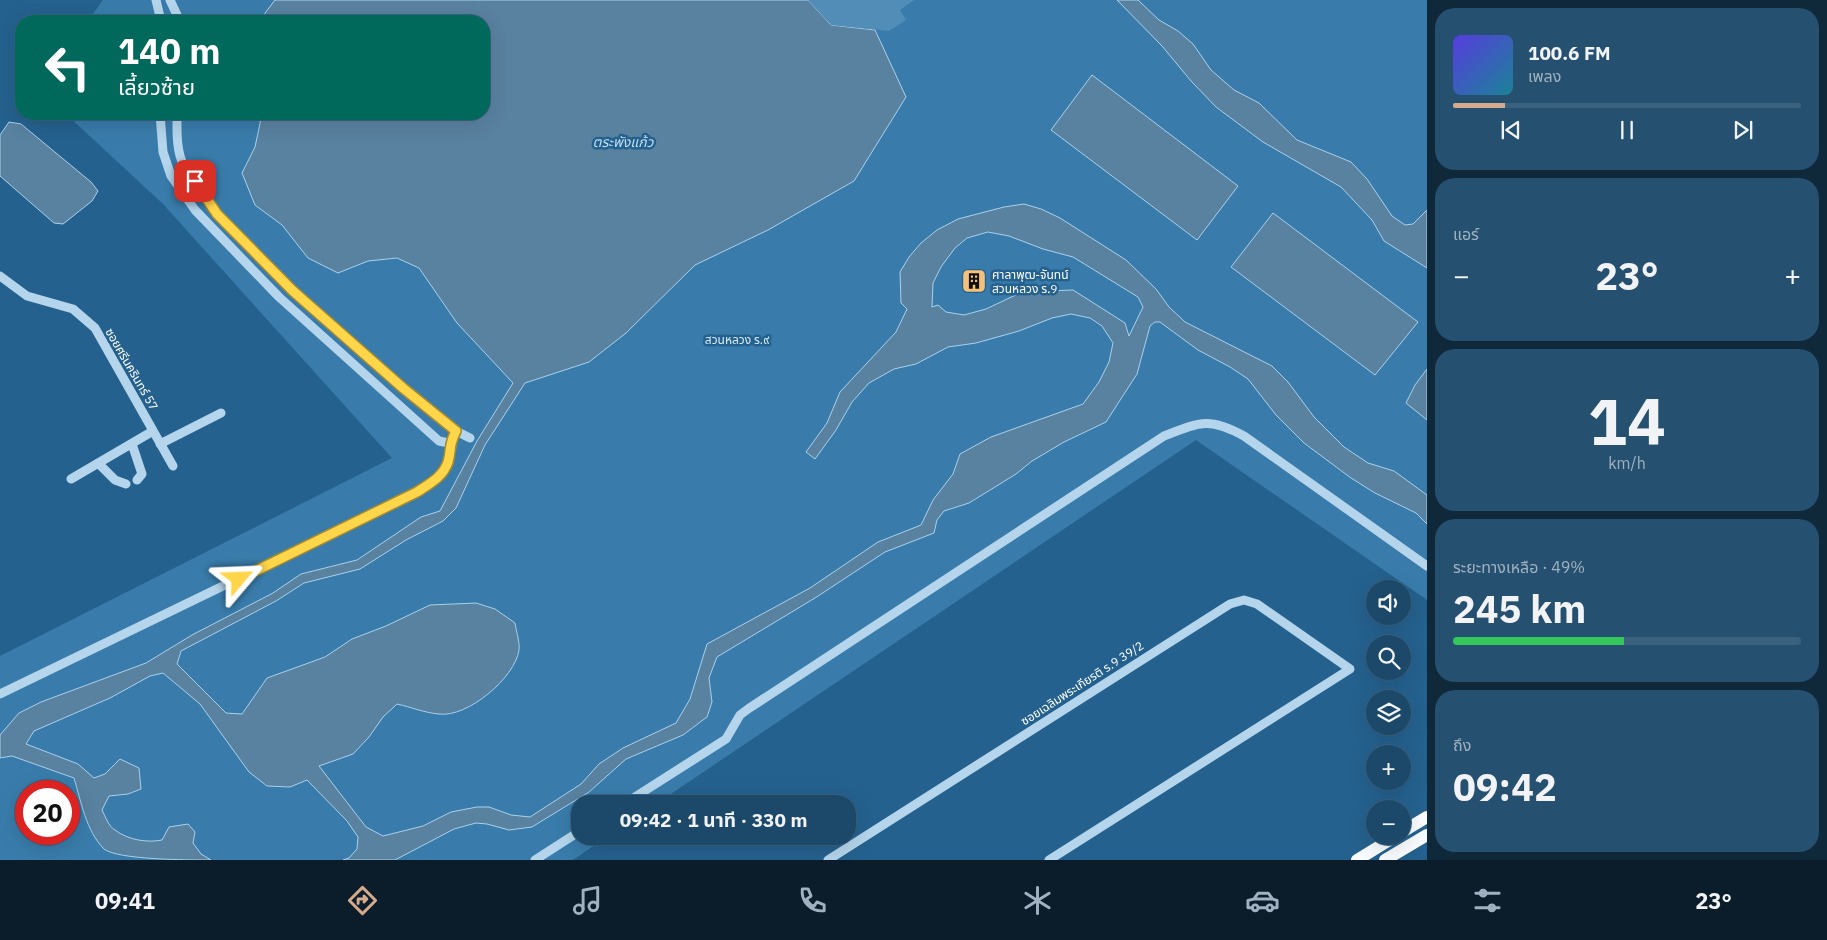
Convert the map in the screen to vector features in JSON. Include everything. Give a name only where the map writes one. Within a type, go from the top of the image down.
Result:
[{"type":"main road","points":[[1411,827],[1427,817]]},
{"type":"main road","points":[[1385,860],[1427,835]]},
{"type":"main road","points":[[1358,860],[1382,845]]},
{"type":"street","points":[[156,0],[159,15]]},
{"type":"street","points":[[170,0],[177,15]]},
{"type":"street","points":[[160,120],[163,152],[171,176],[195,210],[287,304],[438,440],[449,443]]},
{"type":"street","points":[[177,120],[178,143],[183,165],[217,214],[293,291],[403,388],[456,431],[470,438]]},
{"type":"street","name":"ซอยศรีนครินทร์ 57","points":[[0,276],[27,296],[73,309],[95,328],[173,466]]},
{"type":"street","points":[[160,444],[221,413]]},
{"type":"street","points":[[638,795],[726,739],[740,715],[1164,436],[1203,422],[1224,425],[1244,436],[1427,566]]},
{"type":"street","points":[[71,479],[153,431]]},
{"type":"street","points":[[0,694],[417,492],[437,480],[448,462],[449,443],[456,431]]},
{"type":"street","points":[[132,444],[142,474],[137,480]]},
{"type":"street","points":[[98,464],[115,480],[126,484]]},
{"type":"street","name":"ซอยเฉลิมพระเกียรติ ร.9 39/2","points":[[828,860],[1230,604],[1244,600],[1257,604],[1350,669],[1049,860]]},
{"type":"street","points":[[535,860],[571,838]]},
{"type":"green space","name":"สวนหลวง ร.๙","points":[[103,0],[1427,0],[1427,600],[1411,589],[1411,580],[1398,580],[1196,440],[669,795],[571,795],[571,845],[595,845],[573,860],[0,860],[0,656],[392,458],[163,204],[72,120],[490,120],[490,15],[92,15]]},
{"type":"water","name":"ตระพังแก้ว","points":[[275,0],[808,0],[831,25],[875,30],[906,97],[854,181],[768,230],[695,265],[626,333],[589,362],[525,383],[485,445],[456,508],[443,521],[406,540],[360,569],[304,583],[276,601],[181,651],[177,664],[226,713],[242,714],[267,678],[325,657],[352,639],[386,626],[430,605],[476,603],[495,609],[515,623],[519,647],[516,661],[499,684],[476,703],[450,714],[423,711],[397,704],[383,717],[369,737],[353,754],[319,766],[366,827],[383,836],[423,826],[451,812],[477,807],[489,807],[511,815],[530,817],[581,784],[599,764],[623,748],[676,723],[690,699],[707,644],[810,588],[878,542],[921,525],[933,500],[953,474],[960,454],[991,437],[1083,404],[1099,382],[1109,362],[1113,343],[1102,326],[1090,318],[1071,314],[1052,318],[1019,331],[976,343],[948,347],[916,364],[894,369],[869,383],[852,402],[836,430],[815,459],[806,452],[827,423],[840,392],[896,332],[907,309],[901,303],[900,272],[909,257],[921,243],[937,230],[958,219],[1004,207],[1024,204],[1041,209],[1060,218],[1126,260],[1156,289],[1169,307],[1185,322],[1272,366],[1288,382],[1314,417],[1344,447],[1368,463],[1394,471],[1427,495],[1427,524],[1416,513],[1375,493],[1351,478],[1304,443],[1276,415],[1248,379],[1198,350],[1160,322],[1155,322],[1150,326],[1137,374],[1106,422],[1064,442],[969,503],[944,511],[937,520],[934,533],[885,552],[815,598],[717,657],[709,678],[712,702],[707,717],[683,735],[626,759],[589,792],[584,795],[571,795],[571,803],[532,827],[509,830],[476,823],[454,829],[395,860],[343,860],[349,858],[357,849],[358,837],[347,821],[307,780],[290,787],[267,786],[249,772],[200,704],[163,673],[150,676],[110,698],[34,731],[26,744],[78,764],[94,778],[105,774],[120,759],[139,768],[141,789],[128,794],[109,796],[102,810],[113,829],[138,840],[150,841],[162,840],[169,827],[188,824],[195,832],[193,843],[201,854],[211,860],[155,859],[112,853],[104,849],[98,842],[88,825],[80,798],[80,780],[75,780],[74,778],[12,756],[0,758],[0,735],[19,713],[41,702],[146,663],[192,635],[273,593],[301,574],[357,560],[421,517],[440,511],[477,441],[513,383],[457,323],[419,268],[397,258],[368,261],[338,273],[308,258],[282,225],[255,205],[242,173],[255,147],[261,120],[490,120],[490,15],[264,15]],"holes":[[[988,232],[1009,236],[1043,249],[1073,257],[1138,297],[1143,307],[1129,336],[1125,323],[1073,290],[1022,292],[986,309],[964,315],[946,312],[938,305],[932,307],[933,283],[941,267],[955,248],[967,238]]]},
{"type":"water","points":[[1117,0],[1138,0],[1159,20],[1178,31],[1193,44],[1211,70],[1234,90],[1259,103],[1297,140],[1351,162],[1367,179],[1392,216],[1405,225],[1413,224],[1427,210],[1427,268],[1384,241],[1372,220],[1341,187],[1263,142],[1216,107],[1162,46]]},
{"type":"water","points":[[1092,75],[1238,186],[1197,240],[1051,130]]},
{"type":"water","points":[[9,122],[21,124],[91,182],[98,191],[92,201],[63,224],[54,223],[0,176],[0,135]]},
{"type":"water","points":[[1273,213],[1418,322],[1375,375],[1231,267]]},
{"type":"water","points":[[1427,369],[1427,420],[1406,403],[1415,385]]},
{"type":"building","points":[[808,0],[914,0],[900,10],[906,20],[889,31],[831,25]]},
{"type":"building","name":"ศาลาพุฒ-จันทน์ สวนหลวง ร.9","points":[[964,271],[984,271],[984,290],[964,290]]},
{"type":"place","name":"ศาลาพุฒ-จันทน์ สวนหลวง ร.9","points":[[974,281]]},
{"type":"route","points":[[195,181],[217,214],[293,291],[403,388],[456,431],[449,443],[448,462],[437,480],[417,492],[239,579]]}]
